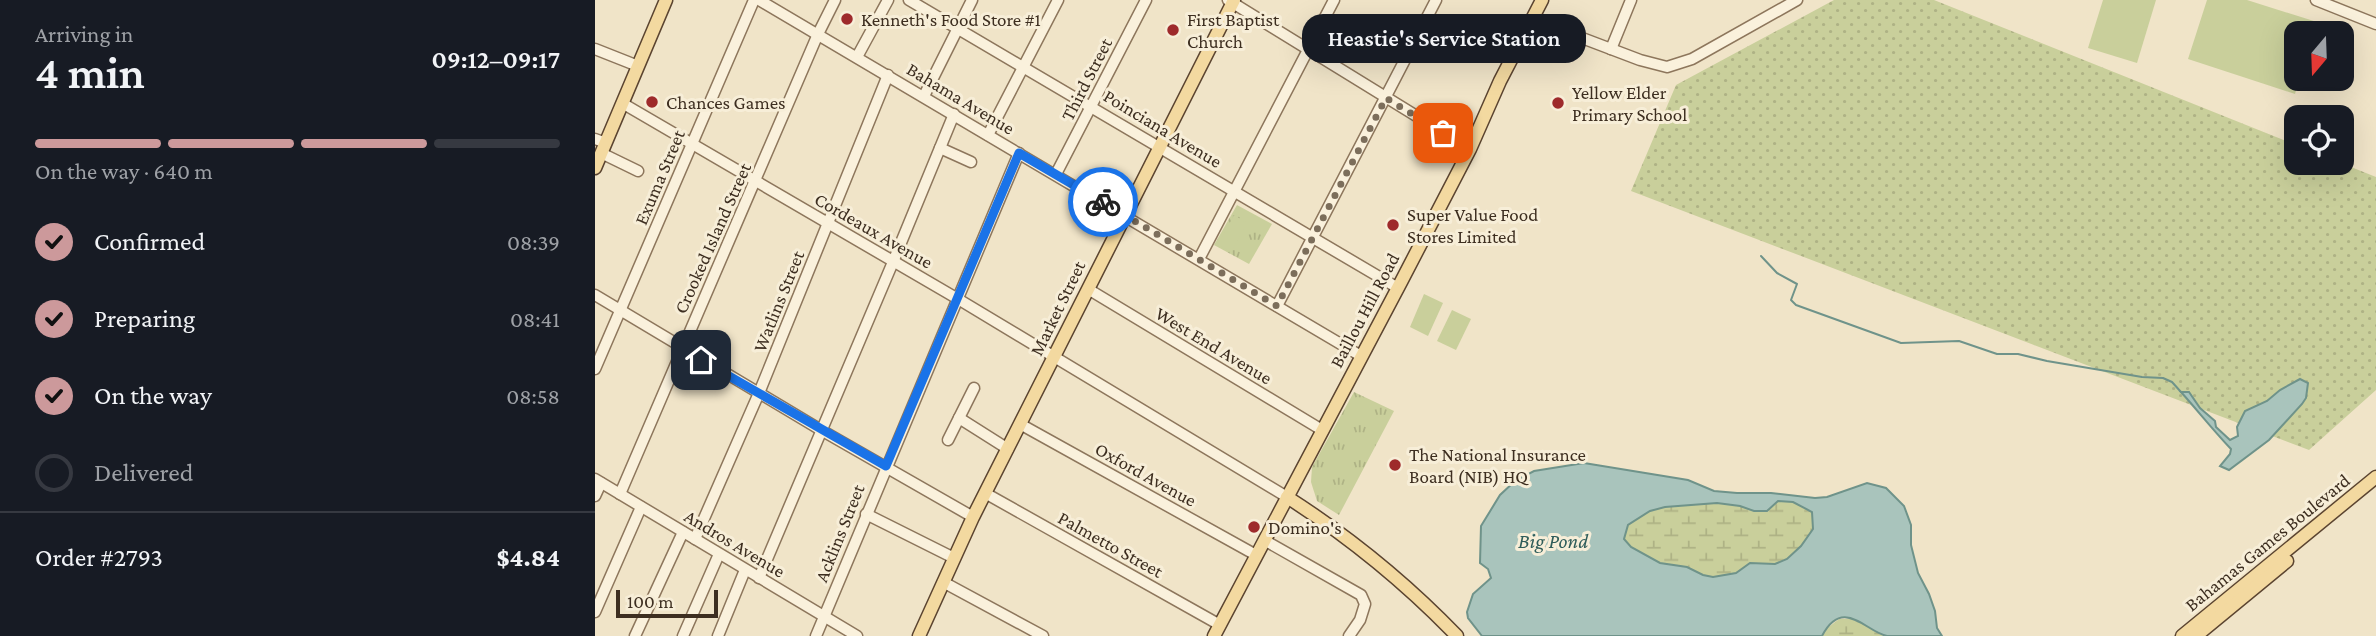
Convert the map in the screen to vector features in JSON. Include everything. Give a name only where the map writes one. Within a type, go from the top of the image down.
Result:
[{"type":"main road","points":[[595,168],[601,145],[666,0]]},
{"type":"main road","name":"Baillou Hill Road","points":[[1217,630],[1398,288],[1542,0]]},
{"type":"main road","name":"Market Street","points":[[919,636],[973,517],[1232,1]]},
{"type":"main road","name":"Bahamas Games Boulevard","points":[[2182,636],[2376,477]]},
{"type":"main road","name":"Bahamas Games Boulevard","points":[[2196,636],[2376,487]]},
{"type":"main road","points":[[1287,497],[1335,527],[1378,562],[1422,600],[1457,636]]},
{"type":"street","name":"Bahama Avenue","points":[[756,0],[924,96],[1361,356]]},
{"type":"street","name":"Exuma Street","points":[[595,369],[756,0]]},
{"type":"street","name":"Crooked Island Street","points":[[620,494],[835,0]]},
{"type":"street","points":[[857,57],[888,0]]},
{"type":"street","name":"Poinciana Avenue","points":[[909,0],[1398,288]]},
{"type":"street","points":[[924,96],[972,0]]},
{"type":"street","points":[[988,135],[1058,0]]},
{"type":"street","name":"Third Street","points":[[1056,174],[1146,0]]},
{"type":"street","points":[[1199,259],[1334,0]]},
{"type":"street","points":[[1277,306],[1436,0]]},
{"type":"street","points":[[1611,49],[1631,0]]},
{"type":"street","points":[[1532,19],[1654,65],[1667,67],[1692,59],[1797,0]]},
{"type":"street","points":[[2316,0],[2376,24]]},
{"type":"street","points":[[2333,0],[2376,16]]},
{"type":"street","points":[[1232,1],[1469,149]]},
{"type":"street","points":[[595,49],[638,66]]},
{"type":"street","name":"Watlins Street","points":[[695,538],[759,393],[888,75]]},
{"type":"street","name":"Cordeaux Avenue","points":[[622,103],[958,299],[1287,497]]},
{"type":"street","points":[[759,578],[954,114]]},
{"type":"street","points":[[601,145],[638,171]]},
{"type":"street","points":[[940,148],[971,162]]},
{"type":"street","name":"Acklins Street","points":[[816,636],[1019,153]]},
{"type":"street","name":"West End Avenue","points":[[1088,289],[1322,430]]},
{"type":"street","points":[[595,295],[682,349],[973,517]]},
{"type":"street","points":[[948,440],[974,388]]},
{"type":"street","points":[[959,418],[1007,449]]},
{"type":"street","name":"Oxford Avenue","points":[[1020,424],[1256,555]]},
{"type":"street","points":[[595,496],[598,481]]},
{"type":"street","name":"Andros Avenue","points":[[598,481],[857,636]]},
{"type":"street","name":"Palmetto Street","points":[[985,494],[1217,630]]},
{"type":"street","points":[[595,612],[641,507]]},
{"type":"street","points":[[866,514],[954,558]]},
{"type":"street","points":[[635,636],[683,532]]},
{"type":"street","points":[[1264,540],[1361,595],[1365,604],[1349,636]]},
{"type":"street","points":[[683,636],[719,554]]},
{"type":"street","points":[[718,636],[745,570]]},
{"type":"street","points":[[943,582],[1043,636]]},
{"type":"green space","points":[[1834,0],[1934,0],[2284,140],[2284,175],[2354,175],[2354,168],[2376,177],[2376,390],[2309,450],[1631,191],[1676,85]]},
{"type":"green space","points":[[2103,0],[2156,0],[2137,63],[2088,48]]},
{"type":"green space","points":[[2207,0],[2247,0],[2314,21],[2284,21],[2284,90],[2188,59]]},
{"type":"green space","points":[[1237,205],[1272,224],[1249,264],[1214,245]]},
{"type":"green space","points":[[1234,215],[1247,223],[1231,252],[1218,245]]},
{"type":"green space","points":[[1424,294],[1443,303],[1428,336],[1410,327]]},
{"type":"green space","points":[[1452,310],[1471,319],[1456,350],[1437,341]]},
{"type":"green space","points":[[1354,392],[1394,411],[1339,515],[1317,501],[1311,482],[1312,467]]},
{"type":"green space","points":[[1778,501],[1793,502],[1813,512],[1813,529],[1787,559],[1775,564],[1750,563],[1736,573],[1703,576],[1687,567],[1660,563],[1631,547],[1624,539],[1628,525],[1650,511],[1665,507],[1717,503],[1767,511]]},
{"type":"green space","points":[[1839,619],[1857,619],[1884,636],[1822,636],[1825,630]]},
{"type":"water","points":[[2300,379],[2308,383],[2306,398],[2302,404],[2269,440],[2229,470],[2220,466],[2231,449],[2181,392],[2189,392],[2200,408],[2215,421],[2216,427],[2230,440],[2238,436],[2237,427],[2245,411],[2267,401]]},
{"type":"water","name":"Big Pond","points":[[1584,463],[1688,480],[1714,491],[1815,498],[1827,497],[1867,483],[1886,488],[1904,506],[1911,525],[1911,545],[1918,573],[1929,594],[1937,628],[1942,636],[1887,636],[1846,617],[1830,624],[1822,636],[1482,636],[1468,618],[1467,612],[1473,594],[1491,578],[1488,569],[1480,563],[1481,526],[1500,495],[1515,481],[1534,471]],"holes":[[[1778,501],[1793,502],[1812,512],[1813,529],[1801,546],[1787,559],[1775,564],[1750,563],[1736,573],[1713,577],[1687,567],[1660,563],[1631,547],[1624,539],[1628,525],[1650,511],[1665,507],[1717,503],[1767,511]]]},
{"type":"waterway","points":[[1761,256],[1777,273],[1797,284],[1791,300],[1796,305],[1901,343],[1959,341],[1997,354],[2018,354],[2142,377],[2163,378],[2172,382],[2181,392]]},
{"type":"way so far","points":[[1103,202],[1277,306],[1386,98],[1443,133]]},
{"type":"place","name":"Kenneth's Food Store #1","points":[[847,19]]},
{"type":"place","name":"First Baptist Church","points":[[1173,30]]},
{"type":"place","name":"Chances Games","points":[[652,102]]},
{"type":"place","name":"Yellow Elder Primary School","points":[[1558,103]]},
{"type":"place","name":"Heastie's Service Station","points":[[1443,133]]},
{"type":"place","name":"Super Value Food Stores Limited","points":[[1393,225]]},
{"type":"place","name":"The National Insurance Board (NIB) HQ","points":[[1395,465]]},
{"type":"place","name":"Domino's","points":[[1254,527]]},
{"type":"route","points":[[701,360],[886,466],[1019,153],[1103,202]]}]
